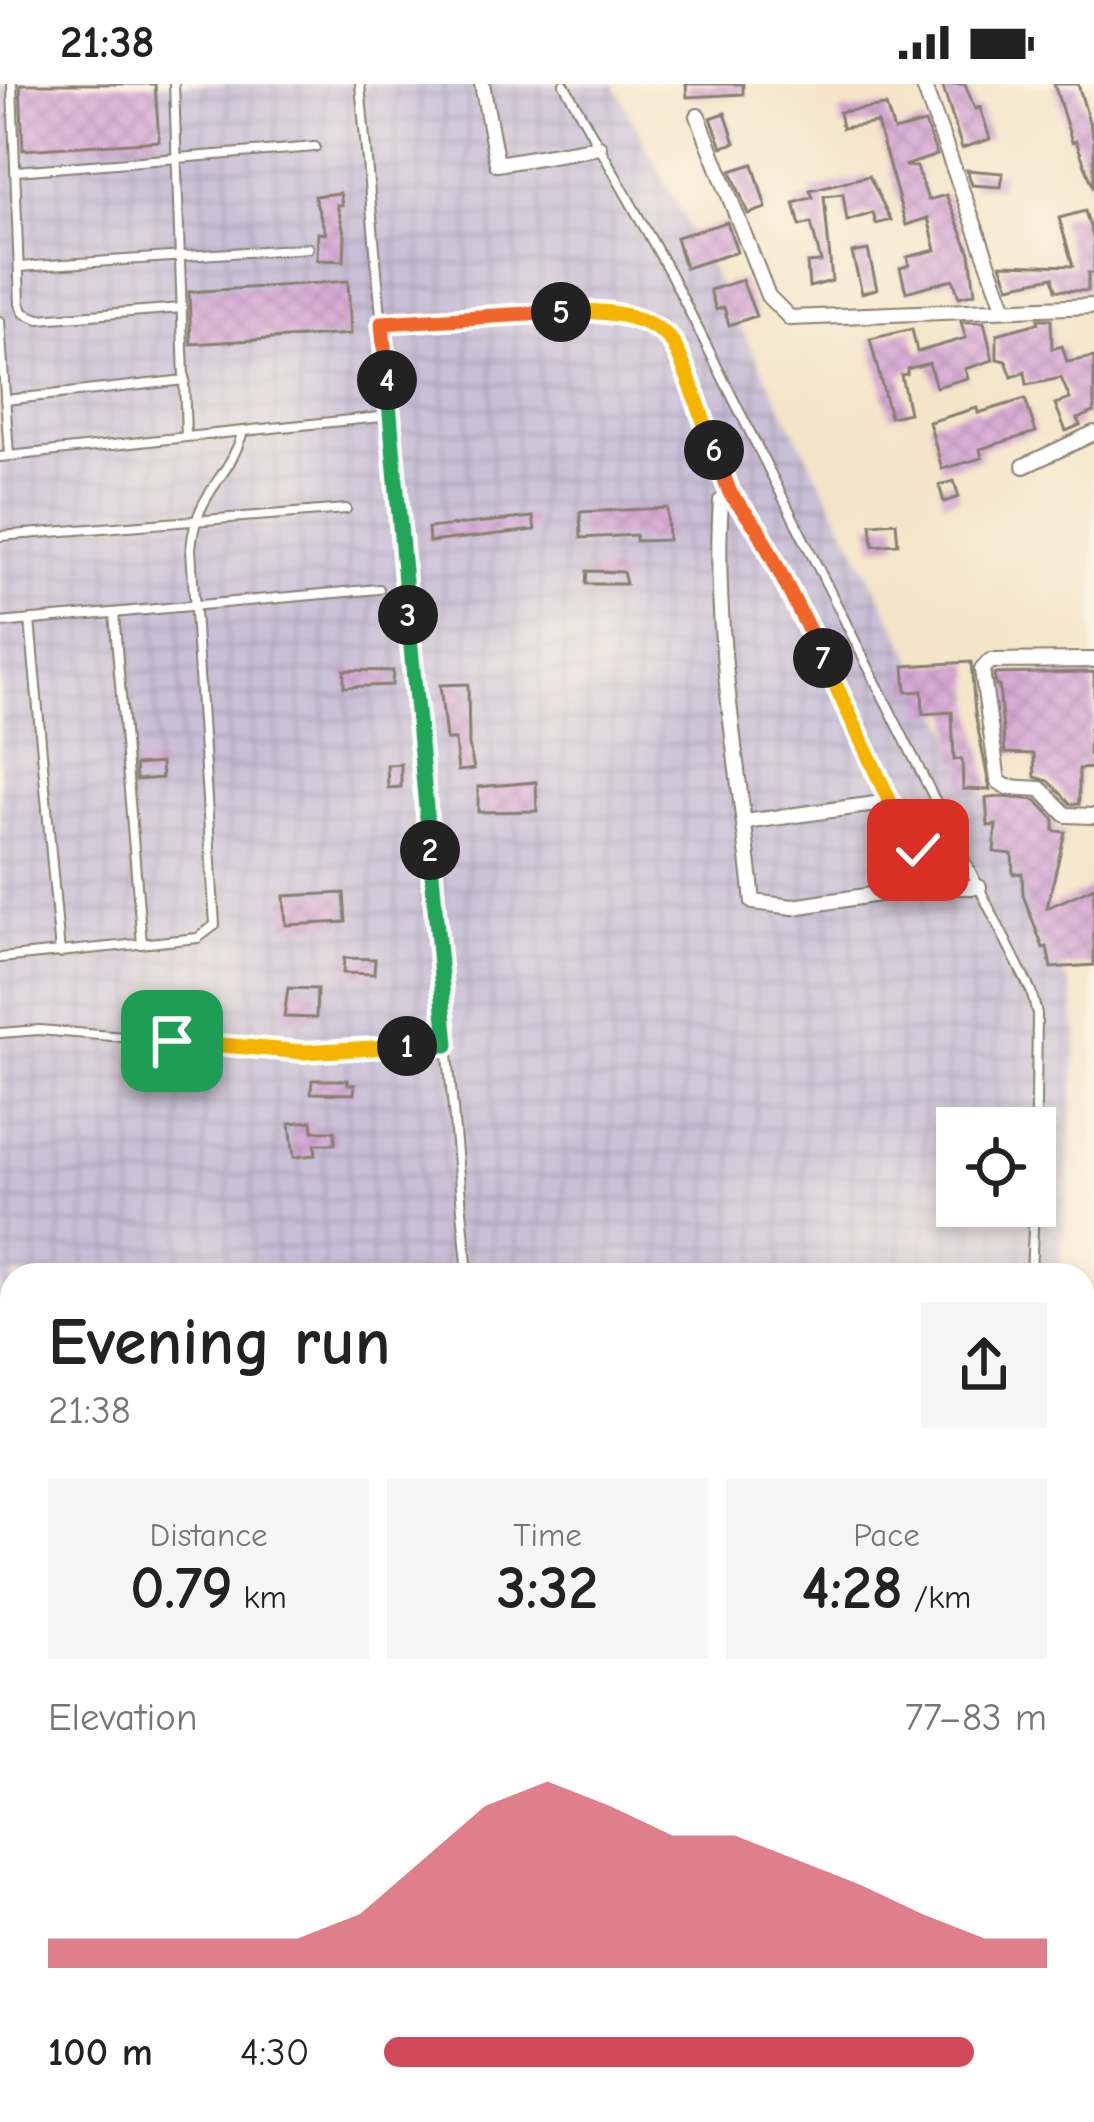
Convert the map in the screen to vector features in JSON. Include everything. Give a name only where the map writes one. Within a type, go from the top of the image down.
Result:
[{"type":"street","points":[[482,84],[497,164],[599,147]]},
{"type":"street","points":[[923,84],[1005,310]]},
{"type":"street","points":[[698,116],[769,296],[781,312],[800,320],[1094,305]]},
{"type":"street","points":[[1024,466],[1094,433]]},
{"type":"street","points":[[730,493],[721,502],[718,531],[729,695],[753,902],[794,908],[925,887],[979,886]]},
{"type":"street","points":[[1094,660],[990,661],[982,670],[998,781],[1007,787],[1041,789],[1066,815],[1094,816]]},
{"type":"street","points":[[745,822],[890,802]]},
{"type":"lane","points":[[12,84],[20,304],[33,319],[182,308]]},
{"type":"lane","points":[[174,84],[187,437]]},
{"type":"lane","points":[[360,84],[467,1263]]},
{"type":"lane","points":[[564,84],[670,273],[1031,991],[1037,1014],[1036,1107]]},
{"type":"lane","points":[[16,171],[316,147]]},
{"type":"lane","points":[[19,267],[308,248]]},
{"type":"lane","points":[[382,323],[595,310],[645,322],[671,339],[730,493],[758,529],[842,692],[890,802],[918,850],[925,887]]},
{"type":"lane","points":[[0,321],[5,456],[390,416]]},
{"type":"lane","points":[[5,400],[184,380]]},
{"type":"lane","points":[[0,958],[198,938],[212,930],[216,920],[191,549],[204,496],[234,456],[243,431]]},
{"type":"lane","points":[[0,536],[346,509]]},
{"type":"lane","points":[[0,623],[379,589]]},
{"type":"lane","points":[[114,613],[142,944]]},
{"type":"lane","points":[[30,620],[60,952]]},
{"type":"lane","points":[[0,1033],[40,1030],[304,1052],[447,1045]]},
{"type":"lane","points":[[1032,1263],[1033,1227]]},
{"type":"shaded area","points":[[0,84],[614,84],[1006,838],[1072,992],[1078,1035],[1061,1263],[0,1263]]},
{"type":"building","points":[[20,84],[155,84],[159,141],[23,150]]},
{"type":"building","points":[[686,84],[743,84],[743,94],[687,97]]},
{"type":"building","points":[[942,84],[965,84],[975,109],[980,107],[990,139],[962,148]]},
{"type":"building","points":[[1054,84],[1078,84],[1094,139],[1094,189],[1076,141],[1072,142]]},
{"type":"building","points":[[886,106],[894,131],[925,123],[937,155],[904,166],[917,167],[928,200],[946,195],[970,253],[975,293],[959,297],[953,279],[906,292],[900,268],[909,265],[907,257],[936,250],[928,218],[906,225],[877,123],[842,128],[839,112]]},
{"type":"building","points":[[725,113],[735,143],[722,147],[711,118]]},
{"type":"building","points":[[753,164],[766,208],[748,214],[731,171]]},
{"type":"building","points":[[967,170],[1003,173],[1001,187],[972,185]]},
{"type":"building","points":[[869,176],[891,220],[876,224],[873,213],[847,221],[843,194],[824,196],[832,281],[809,287],[807,263],[821,262],[811,223],[800,226],[794,203],[813,197],[810,190]]},
{"type":"building","points":[[340,193],[342,205],[337,205],[345,236],[344,261],[317,260],[318,233],[326,234],[314,196]]},
{"type":"building","points":[[1085,211],[1094,240],[1094,273],[1088,273],[1088,291],[1056,290],[1053,277],[1009,286],[1001,264],[1073,266],[1059,218]]},
{"type":"building","points":[[727,222],[737,252],[685,268],[676,237]]},
{"type":"building","points":[[868,250],[877,289],[862,293],[852,253]]},
{"type":"building","points":[[742,280],[756,316],[729,325],[724,307],[716,310],[710,290]]},
{"type":"building","points":[[348,281],[351,334],[191,344],[189,292]]},
{"type":"building","points":[[1038,319],[1051,319],[1052,349],[1062,346],[1067,362],[1094,357],[1094,412],[1077,419],[1080,425],[1066,431],[1055,404],[1070,399],[1061,378],[1027,385],[1025,372],[1012,377],[1006,361],[997,359],[997,334],[1038,323]]},
{"type":"building","points":[[961,322],[984,322],[993,360],[965,369],[968,378],[936,387],[929,363],[907,369],[901,375],[909,413],[890,417],[870,339],[912,329],[917,352],[966,338]]},
{"type":"building","points":[[1025,399],[1036,432],[980,449],[982,458],[942,469],[929,422]]},
{"type":"building","points":[[954,481],[959,497],[944,502],[939,485]]},
{"type":"building","points":[[667,508],[668,540],[636,541],[636,535],[581,538],[580,512]]},
{"type":"building","points":[[533,517],[535,530],[429,542],[428,528]]},
{"type":"building","points":[[896,522],[898,544],[873,546],[871,524]]},
{"type":"building","points":[[587,571],[623,572],[626,584],[586,584]]},
{"type":"building","points":[[971,662],[990,790],[963,789],[962,759],[954,760],[952,712],[923,714],[922,691],[906,692],[904,666]]},
{"type":"building","points":[[344,670],[393,671],[392,685],[344,687]]},
{"type":"building","points":[[1094,672],[1089,754],[1094,753],[1094,768],[1079,769],[1079,804],[1071,804],[1049,781],[1035,777],[1034,754],[1005,753],[994,674]]},
{"type":"building","points":[[468,684],[474,769],[458,771],[455,740],[446,740],[440,685]]},
{"type":"building","points":[[161,763],[162,778],[136,780],[135,765]]},
{"type":"building","points":[[401,764],[401,787],[388,788],[387,765]]},
{"type":"building","points":[[536,782],[537,811],[478,812],[478,787]]},
{"type":"building","points":[[986,798],[1036,800],[1054,819],[1054,831],[1065,832],[1047,908],[1094,887],[1094,965],[1051,968],[1047,947],[1043,948],[1023,895],[1022,873],[1013,874],[1012,854],[994,852],[996,825],[988,826]]},
{"type":"building","points":[[344,893],[346,922],[286,925],[284,896]]},
{"type":"building","points":[[344,958],[375,959],[374,974],[343,973]]},
{"type":"building","points":[[288,988],[317,989],[316,1018],[284,1017]]},
{"type":"building","points":[[147,1047],[176,1050],[175,1074],[146,1073]]},
{"type":"building","points":[[312,1080],[348,1080],[355,1085],[354,1094],[311,1093]]},
{"type":"building","points":[[312,1121],[313,1131],[335,1131],[335,1144],[315,1144],[316,1155],[294,1157],[290,1123]]},
{"type":"route","points":[[172,1041],[304,1052],[447,1045],[382,323],[595,310],[645,322],[671,339],[730,493],[758,529],[842,692],[890,802],[918,850]]}]
